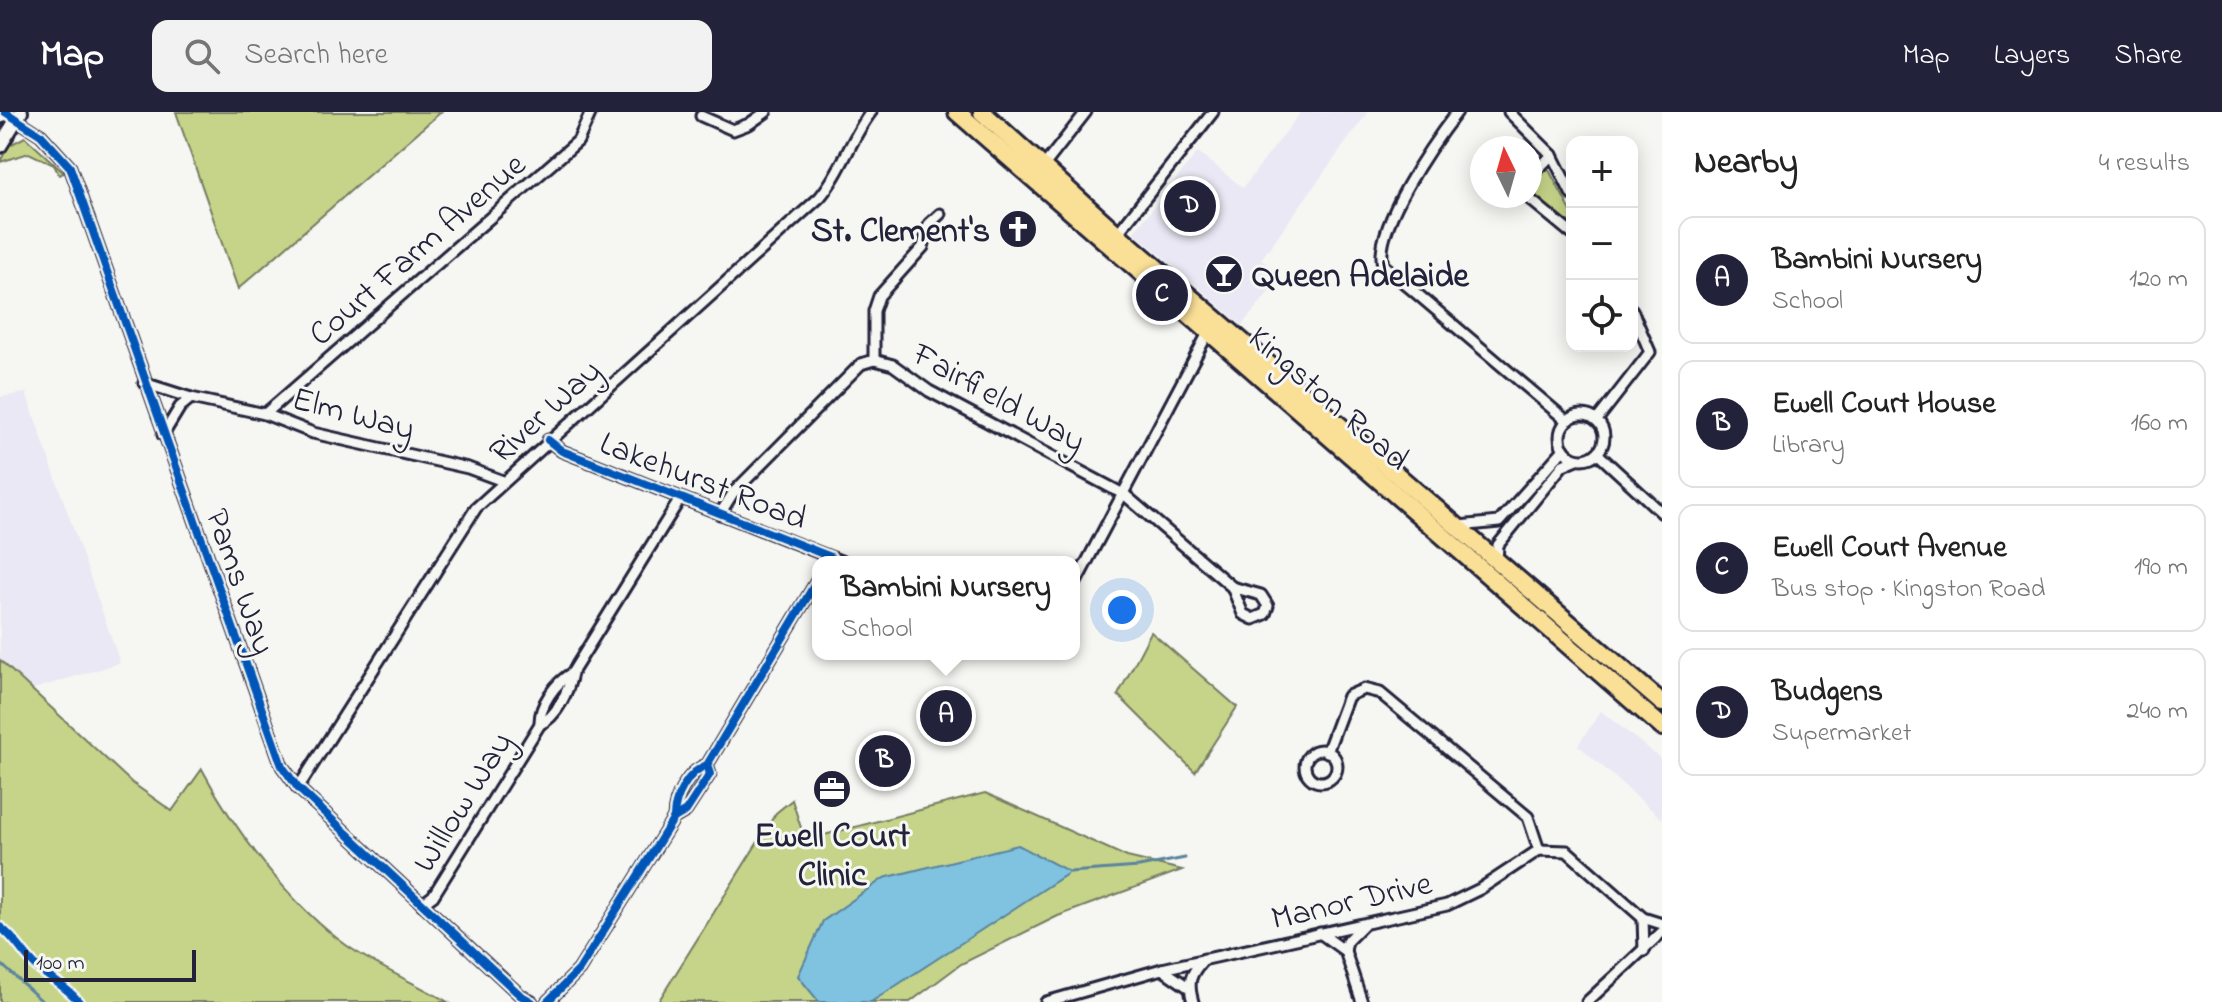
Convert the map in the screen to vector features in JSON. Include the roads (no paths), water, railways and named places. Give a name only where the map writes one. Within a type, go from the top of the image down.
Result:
[{"type":"highway","name":"Kingston Road","points":[[957,112],[1662,727]]},
{"type":"highway","name":"Kingston Road","points":[[982,112],[1117,234],[1662,703]]},
{"type":"main road","points":[[0,117],[4,112]]},
{"type":"main road","points":[[0,146],[19,116]]},
{"type":"street","name":"Pams Way","points":[[4,112],[19,116],[70,167],[274,749],[298,788],[520,995],[532,1002]]},
{"type":"street","name":"Court Farm Avenue","points":[[265,414],[578,141],[591,112]]},
{"type":"street","points":[[701,116],[733,130],[766,112]]},
{"type":"street","name":"River Way","points":[[298,788],[464,526],[503,481],[820,197],[832,182],[858,129],[871,112]]},
{"type":"street","points":[[1043,167],[1086,112]]},
{"type":"street","points":[[1117,234],[1213,112]]},
{"type":"street","points":[[1457,112],[1422,163],[1390,226],[1381,245],[1383,265],[1567,421]]},
{"type":"street","points":[[1509,112],[1552,155],[1566,183]]},
{"type":"street","points":[[1542,165],[1552,155]]},
{"type":"street","points":[[1541,208],[1566,229]]},
{"type":"street","points":[[874,360],[874,311],[879,296],[923,247],[929,224],[940,214]]},
{"type":"street","points":[[1597,420],[1650,352],[1638,324]]},
{"type":"street","points":[[1080,575],[1209,331]]},
{"type":"street","name":"Fairfield Way","points":[[720,514],[733,493],[861,364],[874,360],[893,365],[929,391],[1125,495],[1232,587]]},
{"type":"street","name":"Elm Way","points":[[144,383],[191,398],[265,414],[313,433],[490,474],[503,481]]},
{"type":"street","points":[[163,435],[180,407],[191,398]]},
{"type":"street","points":[[1577,459],[1564,449],[1561,432],[1567,421],[1585,415],[1597,420],[1604,433],[1597,453]]},
{"type":"street","name":"Lakehurst Road","points":[[548,440],[562,451],[820,556]]},
{"type":"street","points":[[1455,526],[1499,522],[1564,449]]},
{"type":"street","points":[[1497,562],[1498,545],[1563,465],[1597,453]]},
{"type":"street","points":[[1597,453],[1662,513]]},
{"type":"street","name":"Willow Way","points":[[422,904],[433,896],[540,724],[540,713],[560,679],[572,673],[680,499]]},
{"type":"street","points":[[547,1002],[579,970],[674,818],[686,811],[710,774],[707,765],[812,589]]},
{"type":"street","points":[[1327,752],[1348,696],[1364,689],[1380,693],[1528,817],[1539,850],[1567,851],[1643,918],[1662,924]]},
{"type":"street","name":"Manor Drive","points":[[1046,1002],[1162,969],[1463,899],[1539,850]]},
{"type":"street","points":[[1643,918],[1644,951]]},
{"type":"street","points":[[1362,1002],[1345,951],[1347,941],[1364,923]]},
{"type":"street","points":[[1587,1002],[1662,932]]},
{"type":"street","points":[[1320,933],[1345,951]]},
{"type":"street","points":[[1188,987],[1192,972],[1204,959]]},
{"type":"street","points":[[1162,969],[1177,976],[1188,987],[1193,1002]]},
{"type":"water","points":[[1018,845],[1070,872],[871,1002],[819,1002],[798,976],[823,921],[884,878]]},
{"type":"waterway","points":[[1070,872],[1139,867],[1185,858]]},
{"type":"waterway","points":[[0,963],[43,1002]]},
{"type":"place","name":"Budgens","points":[[1190,206]]},
{"type":"place","name":"St. Clement's","points":[[1018,229]]},
{"type":"place","name":"Queen Adelaide","points":[[1224,274]]},
{"type":"place","name":"Ewell Court Avenue","points":[[1162,295]]},
{"type":"place","name":"Bambini Nursery","points":[[946,716]]},
{"type":"place","name":"Ewell Court House","points":[[885,761]]},
{"type":"place","name":"Ewell Court Clinic","points":[[832,789]]}]
